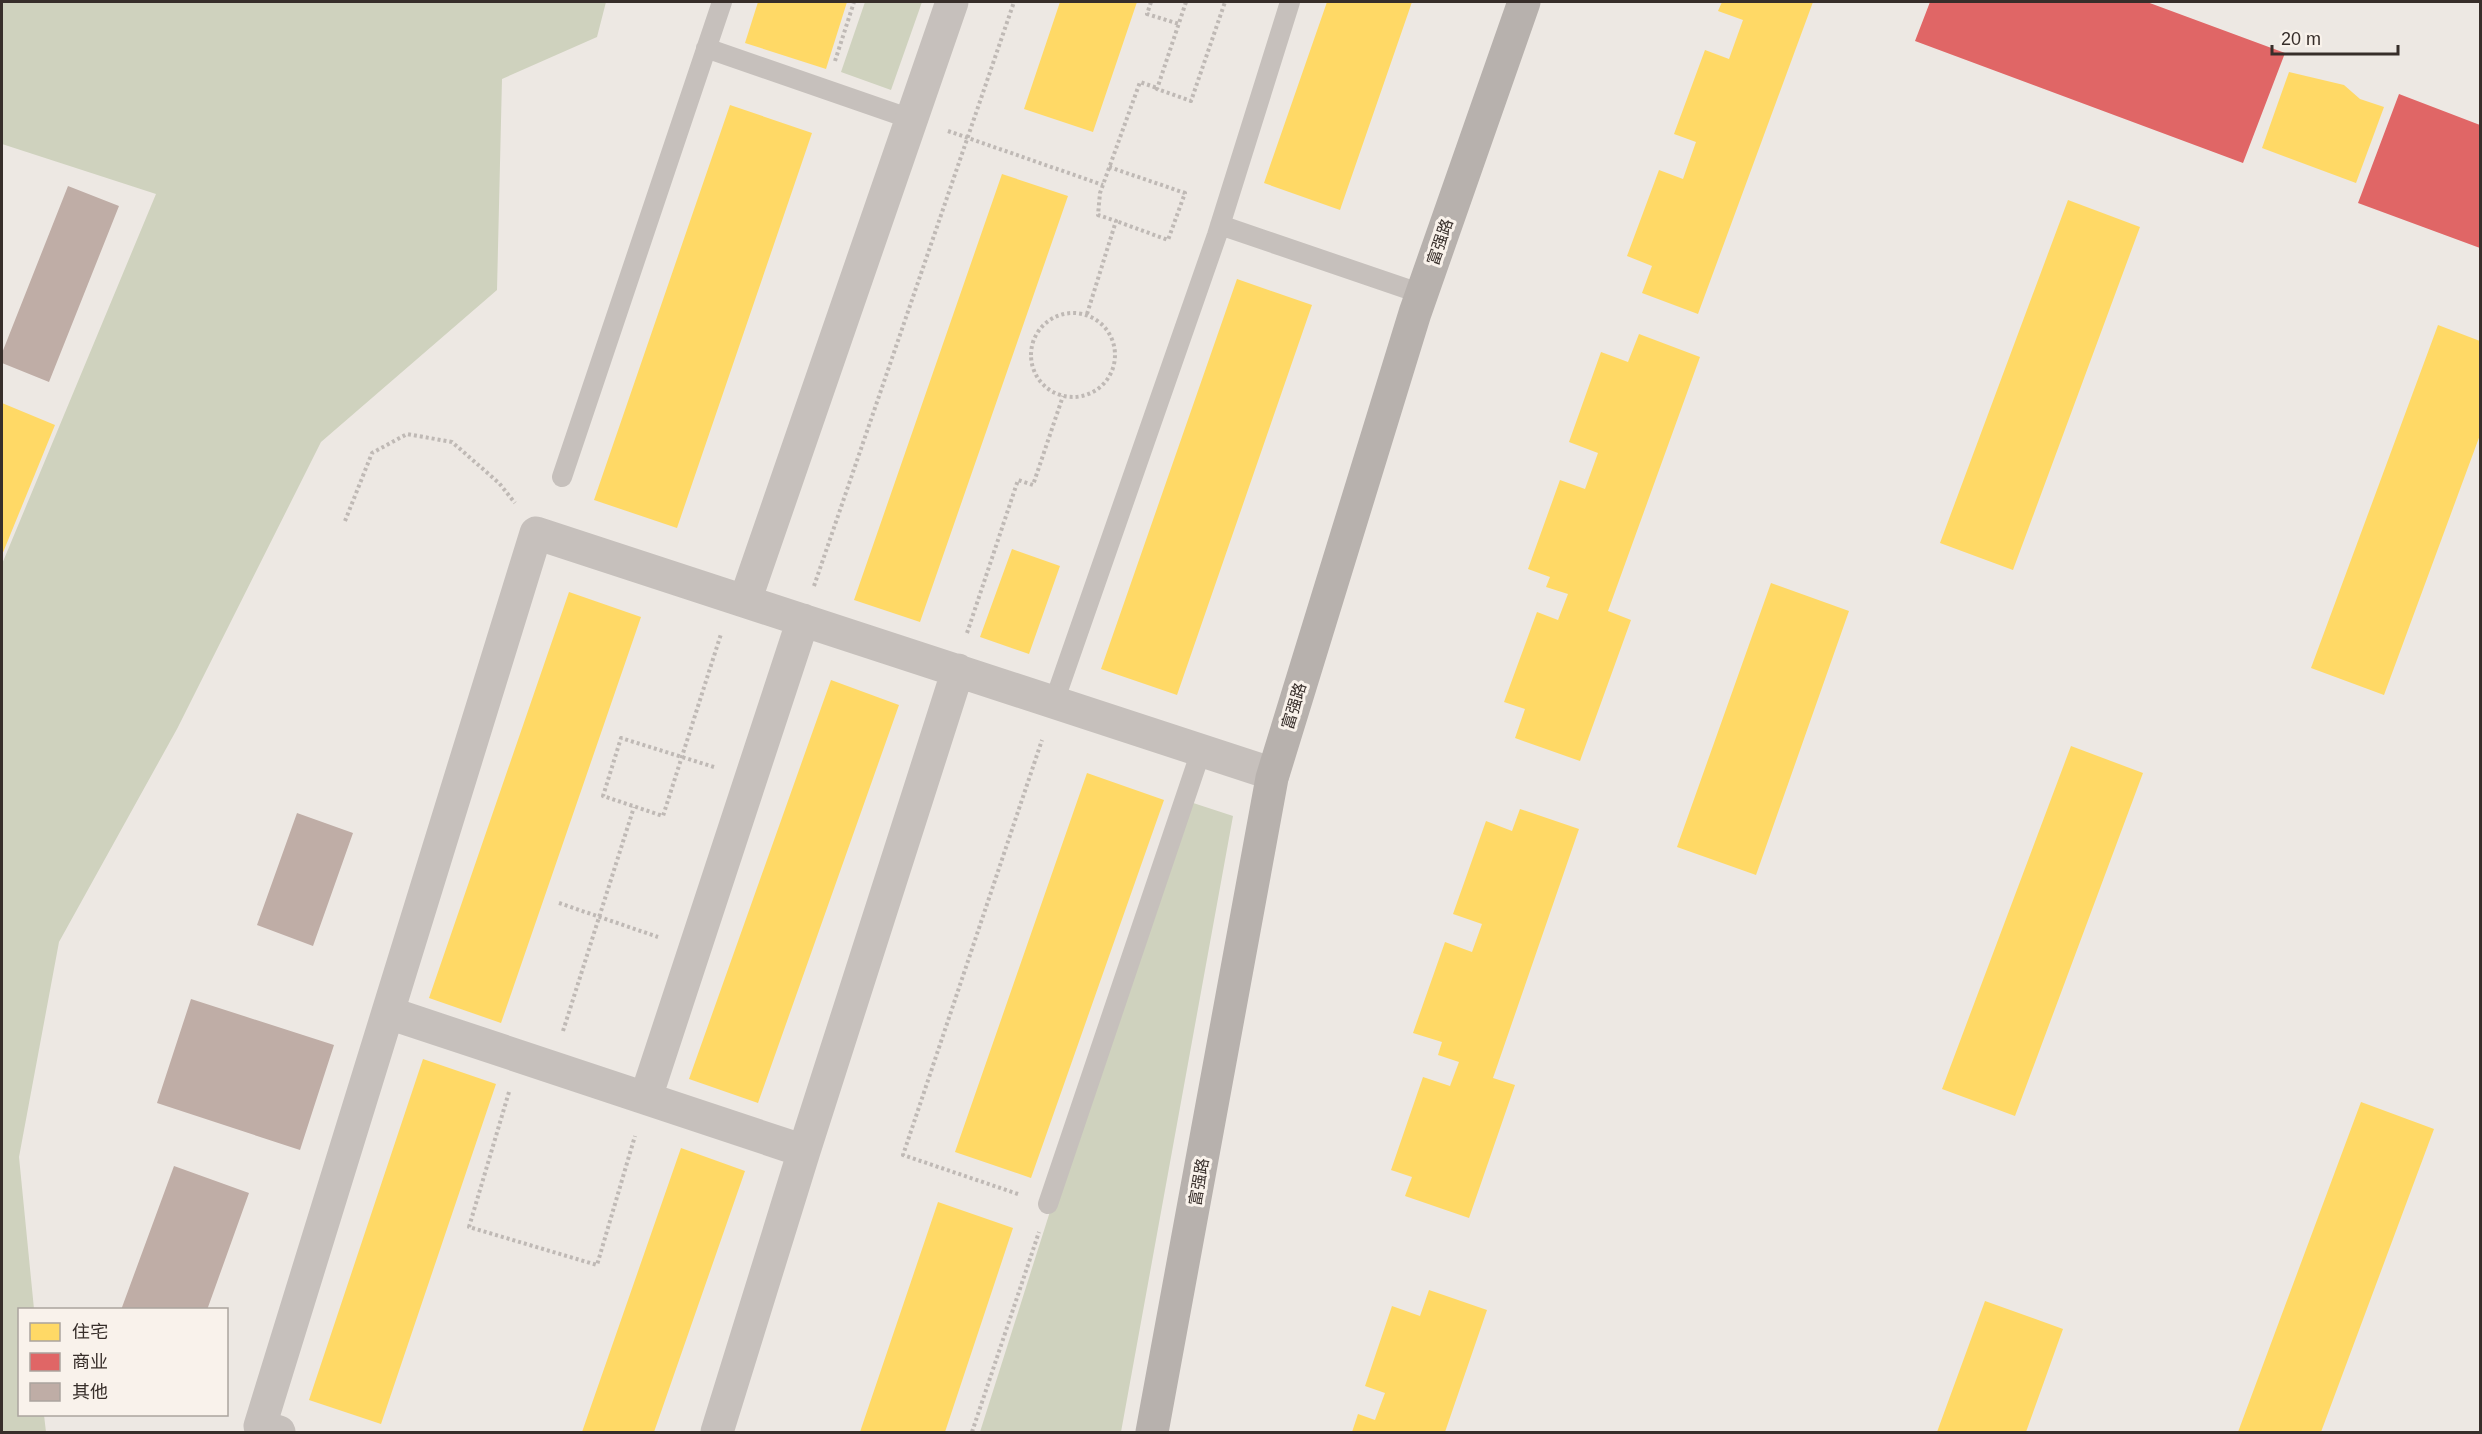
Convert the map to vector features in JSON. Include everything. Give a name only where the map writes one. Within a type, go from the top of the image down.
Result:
[{"type":"street","points":[[745,601],[952,2]]},
{"type":"street","name":"富强路","points":[[1152,1432],[1274,774],[1422,294],[1524,2]]},
{"type":"street","points":[[279,1432],[260,1425],[536,533],[1274,774]]},
{"type":"street","points":[[646,1097],[803,620]]},
{"type":"street","points":[[717,1432],[804,1150],[958,670]]},
{"type":"street","points":[[389,1013],[804,1150]]},
{"type":"lane","points":[[562,477],[722,2]]},
{"type":"lane","points":[[1054,702],[1220,225],[1290,2]]},
{"type":"lane","points":[[706,48],[911,119]]},
{"type":"lane","points":[[1220,225],[1422,294]]},
{"type":"lane","points":[[1048,1204],[1201,751]]},
{"type":"path","points":[[826,89],[854,2]]},
{"type":"path","points":[[803,620],[1014,2]]},
{"type":"path","points":[[1151,2],[1147,14],[1179,24]]},
{"type":"path","points":[[1157,88],[1186,2]]},
{"type":"path","points":[[1109,167],[1185,194],[1168,240],[1098,215],[1103,185],[1109,167],[1140,82],[1191,101],[1225,2]]},
{"type":"path","points":[[911,119],[1103,185]]},
{"type":"path","points":[[1087,314],[1116,221]]},
{"type":"path","points":[[1073,312],[1087,314],[1100,321],[1109,332],[1115,345],[1116,359],[1112,373],[1104,385],[1092,393],[1079,397],[1063,396],[1050,391],[1037,376],[1030,356],[1032,343],[1039,331],[1054,317],[1073,312]]},
{"type":"path","points":[[974,606],[1018,480],[1033,485],[1063,396]]},
{"type":"path","points":[[345,521],[372,453],[407,434],[452,442],[500,483],[536,533]]},
{"type":"path","points":[[719,640],[683,756],[663,816],[603,796],[621,738],[683,756],[719,768]]},
{"type":"path","points":[[972,1432],[1048,1204],[903,1155],[1054,702]]},
{"type":"path","points":[[563,1031],[634,807]]},
{"type":"path","points":[[559,903],[665,940]]},
{"type":"path","points":[[520,1056],[469,1227],[597,1265],[646,1097]]},
{"type":"green space","points":[[2,2],[606,2],[597,37],[502,79],[497,290],[321,442],[177,729],[59,942],[19,1157],[34,1308],[18,1308],[18,1416],[44,1416],[46,1432],[2,1432],[2,564],[156,194],[2,144]]},
{"type":"green space","points":[[865,2],[922,2],[891,90],[841,72]]},
{"type":"green space","points":[[1181,799],[1233,816],[1121,1432],[980,1432]]},
{"type":"building: 住宅","points":[[758,2],[847,2],[826,69],[745,43]]},
{"type":"building: 住宅","points":[[1060,2],[1137,2],[1093,132],[1024,109]]},
{"type":"building: 住宅","points":[[1327,2],[1412,2],[1340,210],[1264,183]]},
{"type":"building: 住宅","points":[[1722,2],[1813,2],[1698,314],[1642,293],[1652,266],[1627,256],[1659,170],[1683,179],[1696,142],[1674,134],[1705,50],[1729,59],[1743,20],[1718,11]]},
{"type":"building: 住宅","points":[[2289,72],[2344,85],[2360,99],[2384,107],[2356,183],[2262,148]]},
{"type":"building: 住宅","points":[[730,105],[812,133],[677,528],[594,500]]},
{"type":"building: 住宅","points":[[1002,174],[1068,196],[920,622],[854,600]]},
{"type":"building: 住宅","points":[[2068,200],[2140,227],[2013,570],[1940,543]]},
{"type":"building: 住宅","points":[[1237,279],[1312,305],[1177,695],[1101,669]]},
{"type":"building: 住宅","points":[[2438,325],[2480,341],[2480,435],[2384,695],[2311,668]]},
{"type":"building: 住宅","points":[[1639,334],[1700,357],[1608,611],[1631,620],[1580,761],[1515,738],[1525,709],[1504,702],[1537,612],[1558,620],[1568,594],[1546,587],[1550,577],[1528,569],[1560,480],[1585,489],[1598,453],[1569,442],[1601,352],[1628,362]]},
{"type":"building: 住宅","points":[[2,403],[55,425],[2,555]]},
{"type":"building: 住宅","points":[[1012,549],[1060,566],[1029,654],[980,637]]},
{"type":"building: 住宅","points":[[1771,583],[1849,611],[1756,875],[1677,847]]},
{"type":"building: 住宅","points":[[569,592],[641,617],[501,1023],[429,998]]},
{"type":"building: 住宅","points":[[831,680],[899,705],[758,1103],[689,1079]]},
{"type":"building: 住宅","points":[[2071,746],[2143,773],[2015,1116],[1942,1089]]},
{"type":"building: 住宅","points":[[1087,773],[1164,800],[1031,1178],[955,1152]]},
{"type":"building: 住宅","points":[[1520,809],[1579,829],[1493,1078],[1515,1085],[1469,1218],[1405,1196],[1412,1177],[1391,1170],[1423,1077],[1450,1086],[1459,1062],[1438,1055],[1442,1042],[1413,1033],[1445,942],[1472,952],[1482,924],[1453,914],[1486,821],[1512,831]]},
{"type":"building: 住宅","points":[[423,1059],[496,1084],[381,1424],[309,1400]]},
{"type":"building: 住宅","points":[[2361,1102],[2434,1129],[2321,1432],[2238,1432]]},
{"type":"building: 住宅","points":[[681,1148],[745,1171],[654,1432],[582,1432]]},
{"type":"building: 住宅","points":[[938,1202],[1013,1228],[945,1432],[860,1432]]},
{"type":"building: 住宅","points":[[1429,1290],[1487,1310],[1445,1432],[1352,1432],[1358,1414],[1375,1420],[1385,1393],[1365,1386],[1392,1306],[1420,1316]]},
{"type":"building: 住宅","points":[[1985,1301],[2063,1329],[2026,1432],[1937,1432]]},
{"type":"building: 商业","points":[[1930,2],[2147,2],[2285,53],[2243,163],[1915,41]]},
{"type":"building: 商业","points":[[2399,94],[2480,125],[2480,248],[2358,203]]},
{"type":"building: 其他","points":[[68,186],[119,206],[49,382],[2,363],[2,353]]},
{"type":"building: 其他","points":[[297,813],[353,833],[313,946],[257,925]]},
{"type":"building: 其他","points":[[191,999],[334,1045],[300,1150],[157,1103]]},
{"type":"building: 其他","points":[[174,1166],[249,1193],[208,1308],[122,1308]]}]
